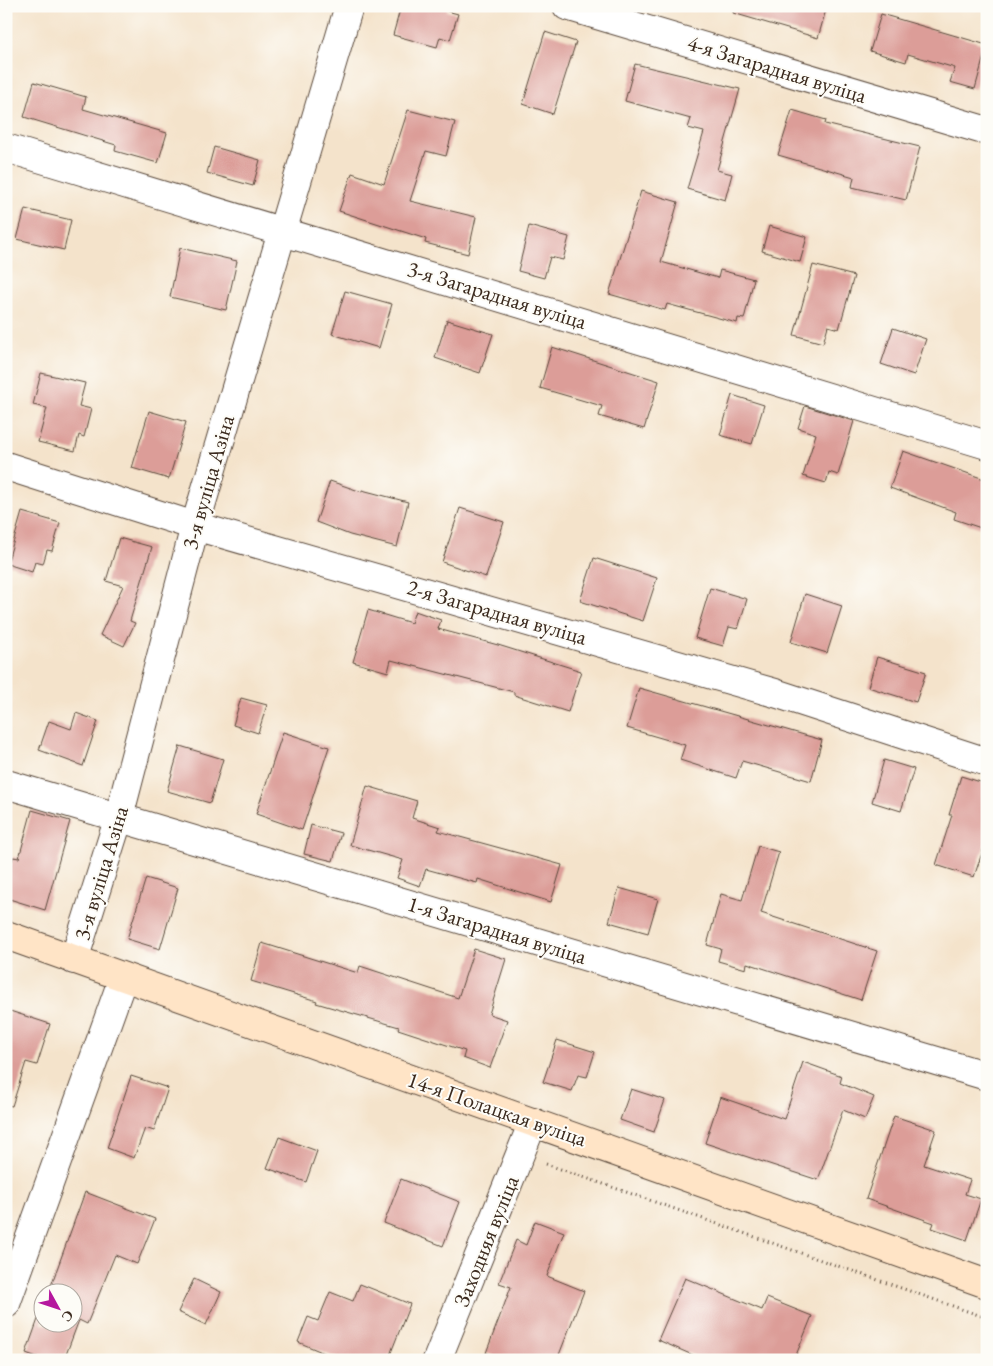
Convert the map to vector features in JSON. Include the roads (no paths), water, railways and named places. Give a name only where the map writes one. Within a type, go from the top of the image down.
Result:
[{"type":"main road","name":"14-я Полацкая вуліца","points":[[6,935],[987,1284]]},
{"type":"street","name":"3-я вуліца Азіна","points":[[74,960],[119,817],[195,526],[349,6]]},
{"type":"street","name":"4-я Загарадная вуліца","points":[[567,6],[987,131]]},
{"type":"street","name":"3-я Загарадная вуліца","points":[[6,148],[987,445]]},
{"type":"street","name":"2-я Загарадная вуліца","points":[[6,466],[195,526],[775,693],[987,762]]},
{"type":"street","name":"1-я Загарадная вуліца","points":[[6,784],[987,1076]]},
{"type":"street","points":[[6,1304],[123,978]]},
{"type":"street","name":"Заходняя вуліца","points":[[437,1360],[522,1155],[533,1122]]}]
